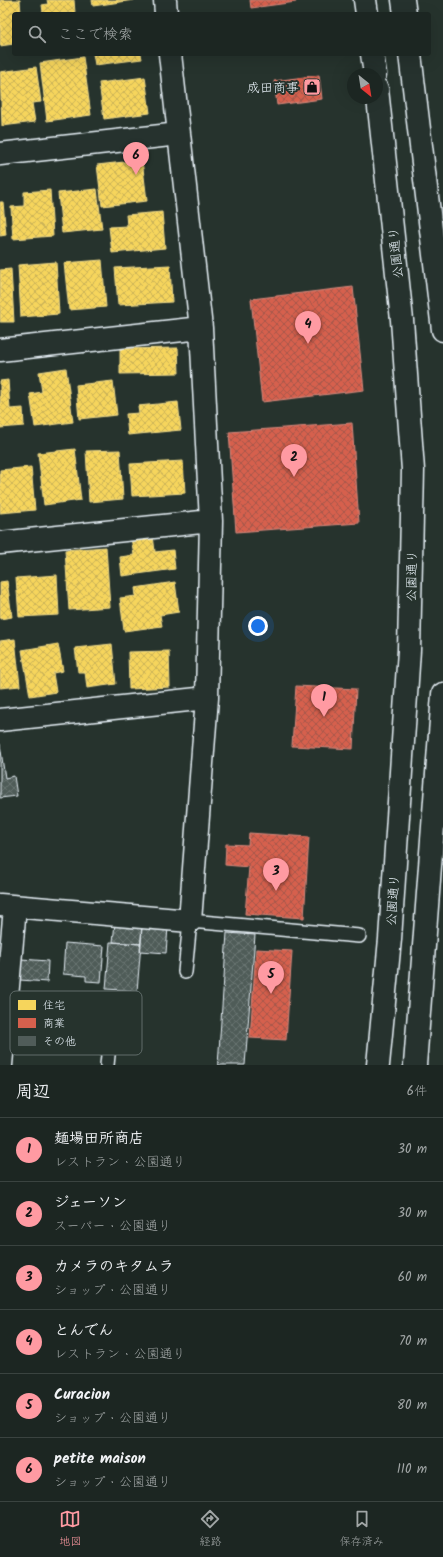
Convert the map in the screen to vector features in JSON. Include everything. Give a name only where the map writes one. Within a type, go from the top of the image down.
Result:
[{"type":"street","points":[[165,0],[166,12]]},
{"type":"street","points":[[365,0],[367,12]]},
{"type":"street","points":[[403,0],[405,12]]},
{"type":"street","points":[[1,1065],[8,906],[190,921],[208,698],[211,521],[201,328],[170,56]]},
{"type":"street","points":[[372,56],[374,68]]},
{"type":"street","points":[[410,56],[443,330]]},
{"type":"street","name":"公園通り","points":[[378,1065],[390,939],[409,650],[413,470],[402,320],[379,104]]},
{"type":"street","points":[[0,154],[179,134]]},
{"type":"street","points":[[0,350],[201,328]]},
{"type":"street","points":[[0,543],[211,521]]},
{"type":"street","points":[[415,1065],[443,694]]},
{"type":"street","points":[[0,720],[208,698]]},
{"type":"lane","points":[[185,972],[190,921],[359,936]]},
{"type":"lane","points":[[107,1065],[108,1055]]},
{"type":"building: 住宅","points":[[0,0],[20,0],[21,12],[12,12],[12,44],[0,46]]},
{"type":"building: 住宅","points":[[47,0],[74,0],[75,12],[43,12],[42,5],[48,4]]},
{"type":"building: 住宅","points":[[92,0],[134,0],[93,6]]},
{"type":"building: 住宅","points":[[93,56],[141,56],[142,59],[95,65]]},
{"type":"building: 住宅","points":[[83,57],[91,115],[47,121],[40,63]]},
{"type":"building: 住宅","points":[[36,67],[41,102],[32,103],[35,122],[2,126],[0,72]]},
{"type":"building: 住宅","points":[[145,77],[150,113],[104,119],[99,83]]},
{"type":"building: 住宅","points":[[142,160],[147,201],[102,206],[97,165]]},
{"type":"building: 住宅","points":[[97,189],[102,229],[62,233],[58,193]]},
{"type":"building: 住宅","points":[[50,190],[53,236],[13,239],[11,207],[24,206],[24,192]]},
{"type":"building: 住宅","points":[[0,202],[3,202],[6,235],[0,236]]},
{"type":"building: 住宅","points":[[162,212],[165,248],[112,253],[109,227],[127,226],[126,215]]},
{"type":"building: 住宅","points":[[102,260],[106,307],[69,310],[64,263]]},
{"type":"building: 住宅","points":[[56,262],[59,314],[21,317],[18,265]]},
{"type":"building: 住宅","points":[[170,265],[172,302],[118,305],[115,268]]},
{"type":"building: 住宅","points":[[11,269],[14,322],[0,322],[0,270]]},
{"type":"building: 住宅","points":[[178,348],[179,373],[120,374],[120,349]]},
{"type":"building: 住宅","points":[[66,368],[73,422],[35,427],[30,394],[42,392],[39,372]]},
{"type":"building: 住宅","points":[[8,380],[10,409],[23,408],[24,426],[0,428],[0,381]]},
{"type":"building: 住宅","points":[[113,381],[117,415],[79,419],[76,385]]},
{"type":"building: 住宅","points":[[178,402],[181,430],[128,435],[126,414],[139,413],[138,406]]},
{"type":"building: 住宅","points":[[75,449],[81,500],[44,505],[38,453]]},
{"type":"building: 住宅","points":[[120,450],[123,499],[89,502],[86,451]]},
{"type":"building: 住宅","points":[[183,461],[185,493],[132,496],[130,464]]},
{"type":"building: 住宅","points":[[31,467],[35,510],[0,513],[0,470]]},
{"type":"building: 住宅","points":[[153,535],[155,552],[173,550],[175,569],[122,576],[120,557],[134,555],[131,538]]},
{"type":"building: 住宅","points":[[106,547],[110,607],[69,610],[65,550]]},
{"type":"building: 住宅","points":[[57,575],[59,615],[19,617],[16,578]]},
{"type":"building: 住宅","points":[[7,581],[12,617],[0,619],[0,582]]},
{"type":"building: 住宅","points":[[175,582],[179,612],[160,615],[162,626],[124,631],[120,598],[136,596],[135,588]]},
{"type":"building: 住宅","points":[[15,639],[20,686],[0,688],[0,641]]},
{"type":"building: 住宅","points":[[58,644],[63,671],[53,673],[56,692],[30,696],[22,650]]},
{"type":"building: 住宅","points":[[112,644],[116,684],[87,688],[85,672],[78,672],[75,648]]},
{"type":"building: 住宅","points":[[169,651],[170,687],[129,689],[128,652]]},
{"type":"building: 商業","points":[[250,0],[295,0],[296,2],[251,8]]},
{"type":"building: 商業","points":[[319,75],[322,99],[277,105],[274,81]]},
{"type":"building: 商業","points":[[353,287],[364,390],[262,402],[251,299]]},
{"type":"building: 商業","points":[[352,423],[359,523],[236,532],[229,432]]},
{"type":"building: 商業","points":[[296,686],[356,689],[353,749],[292,746]]},
{"type":"building: 商業","points":[[249,833],[309,837],[304,918],[245,914],[249,867],[225,865],[226,844],[248,845]]},
{"type":"building: 商業","points":[[256,949],[292,951],[286,1040],[250,1038]]},
{"type":"building: その他","points":[[0,744],[5,778],[14,776],[17,796],[0,798]]},
{"type":"building: その他","points":[[115,923],[142,925],[141,944],[113,942]]},
{"type":"building: その他","points":[[142,925],[168,927],[166,953],[140,951]]},
{"type":"building: その他","points":[[227,933],[255,935],[245,1065],[218,1065]]},
{"type":"building: その他","points":[[110,942],[141,944],[137,991],[106,989]]},
{"type":"building: その他","points":[[65,943],[104,946],[101,982],[86,981],[86,976],[63,974]]},
{"type":"building: その他","points":[[21,959],[48,961],[47,982],[20,980]]},
{"type":"place","name":"成田商事","points":[[312,87]]},
{"type":"place","name":"petite maison","points":[[136,175]]},
{"type":"place","name":"とんでん","points":[[308,344]]},
{"type":"place","name":"ジェーソン","points":[[294,477]]},
{"type":"place","name":"麺場田所商店","points":[[324,717]]},
{"type":"place","name":"カメラのキタムラ","points":[[276,891]]},
{"type":"place","name":"Curacion","points":[[271,994]]}]
